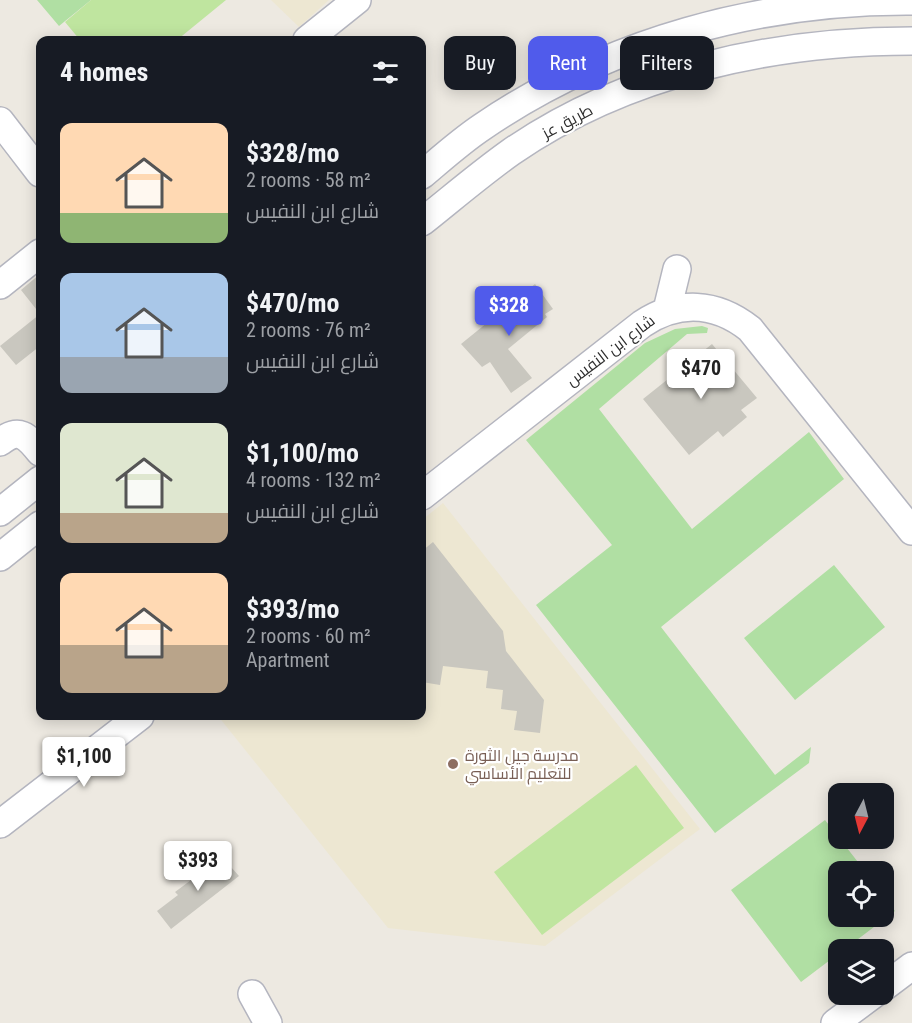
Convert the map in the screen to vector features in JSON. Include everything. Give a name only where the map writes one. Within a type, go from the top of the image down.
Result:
[{"type":"street","points":[[312,36],[357,0]]},
{"type":"street","points":[[426,172],[480,128],[514,106],[585,69],[651,43],[698,27],[788,9],[834,3],[912,1]]},
{"type":"street","name":"طريق عز","points":[[426,219],[512,152],[590,109],[641,87],[716,63],[789,48],[838,43],[912,41]]},
{"type":"street","points":[[0,121],[36,168]]},
{"type":"street","points":[[0,285],[36,256]]},
{"type":"street","points":[[667,310],[677,269]]},
{"type":"street","name":"شارع ابن النفيس","points":[[426,493],[642,324],[667,310],[696,306],[710,308],[738,320],[750,329],[912,531]]},
{"type":"street","points":[[0,442],[13,434],[21,434],[29,438],[36,447]]},
{"type":"street","points":[[0,512],[36,483]]},
{"type":"street","points":[[0,557],[36,528]]},
{"type":"street","points":[[0,824],[135,720]]},
{"type":"street","points":[[894,980],[912,966]]},
{"type":"street","points":[[252,994],[268,1023]]},
{"type":"street","points":[[835,1023],[859,1005]]},
{"type":"shaded area","points":[[271,0],[329,0],[299,27]]},
{"type":"shaded area","name":"مدرسة جيل الثورة للتعليم الأساسي","points":[[443,503],[700,829],[545,946],[388,928],[221,720],[426,720],[426,517]]},
{"type":"green space","points":[[37,0],[91,0],[59,26]]},
{"type":"green space","points":[[91,0],[226,0],[182,36],[77,36],[65,22]]},
{"type":"green space","points":[[702,326],[708,328],[707,333],[687,334],[599,409],[692,529],[809,432],[844,479],[661,627],[775,775],[811,747],[809,763],[715,833],[536,605],[612,545],[526,440],[645,343],[675,329]]},
{"type":"green space","points":[[834,565],[885,627],[795,700],[744,638]]},
{"type":"green space","points":[[636,765],[684,828],[542,935],[494,872]]},
{"type":"green space","points":[[825,820],[828,824],[828,849],[848,849],[857,861],[828,861],[828,927],[874,927],[858,939],[828,939],[828,962],[801,982],[731,890]]},
{"type":"building","points":[[36,277],[36,309],[21,290]]},
{"type":"building","points":[[535,284],[553,309],[545,314],[547,317],[508,349],[532,378],[511,393],[490,362],[482,367],[461,344]]},
{"type":"building","points":[[36,317],[36,349],[16,365],[0,346]]},
{"type":"building","points":[[712,344],[757,398],[741,410],[747,417],[723,437],[718,431],[689,455],[643,399]]},
{"type":"building","points":[[433,542],[503,631],[506,651],[544,700],[540,733],[514,730],[517,711],[501,709],[503,690],[486,688],[488,671],[443,666],[440,685],[426,683],[426,548]]},
{"type":"building","points":[[222,857],[239,876],[171,929],[157,911],[178,895],[175,892]]},
{"type":"place","name":"مدرسة جيل الثورة للتعليم الأساسي","points":[[453,764]]}]
